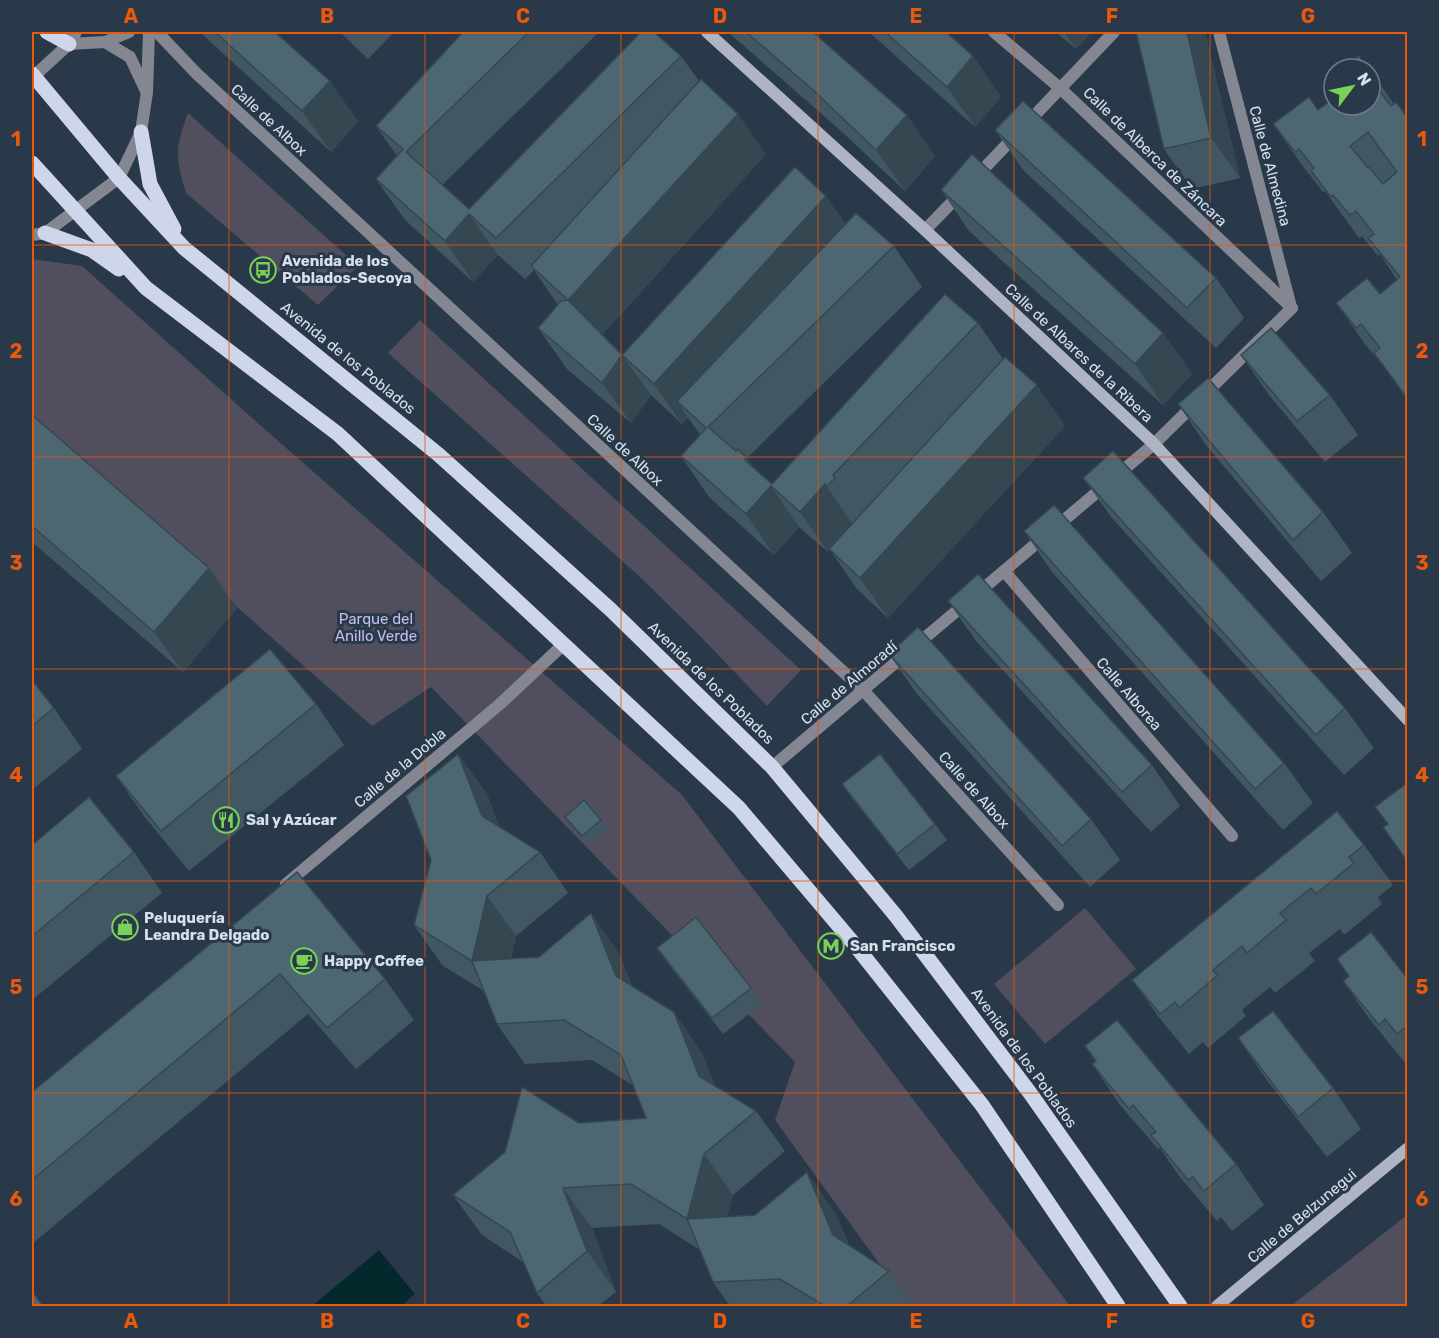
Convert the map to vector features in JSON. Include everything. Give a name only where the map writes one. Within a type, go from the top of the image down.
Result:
[{"type":"main road","points":[[47,32],[72,38]]},
{"type":"main road","name":"Avenida de los Poblados","points":[[32,76],[119,178],[184,248],[439,455],[611,610],[772,768],[896,915],[1030,1093],[1180,1306]]},
{"type":"main road","points":[[141,132],[150,184],[184,248]]},
{"type":"main road","points":[[32,163],[146,288]]},
{"type":"main road","points":[[38,234],[92,250],[146,288],[338,434],[739,808],[855,945],[982,1105],[1118,1306]]},
{"type":"street","points":[[105,42],[129,32]]},
{"type":"street","points":[[38,234],[119,178],[141,132],[147,92],[149,32]]},
{"type":"street","name":"Calle de Albox","points":[[157,32],[196,73],[863,690],[1058,905]]},
{"type":"street","name":"Calle de Albares de la Ribera","points":[[707,32],[925,230],[1154,444],[1407,720]]},
{"type":"street","name":"Calle de Alberca de Záncara","points":[[994,32],[1061,89],[1292,308]]},
{"type":"street","points":[[925,230],[1114,32]]},
{"type":"street","name":"Calle de Almedina","points":[[1219,32],[1292,308]]},
{"type":"street","points":[[72,38],[105,42],[130,57],[147,92]]},
{"type":"street","name":"Avenida de los Poblados","points":[[32,76],[72,38]]},
{"type":"street","name":"Calle de Almoradí","points":[[772,768],[1154,444],[1292,308]]},
{"type":"street","name":"Calle Alborea","points":[[1004,571],[1232,836]]},
{"type":"street","name":"Calle de la Dobla","points":[[275,894],[500,704],[564,644]]},
{"type":"street","name":"Calle de Belzunegui","points":[[1217,1306],[1407,1148]]},
{"type":"green space","points":[[188,113],[358,266],[318,305],[186,193],[178,153]]},
{"type":"green space","name":"Parque del Anillo Verde","points":[[32,259],[82,266],[682,795],[1070,1306],[910,1306],[775,1120],[795,1062],[431,687],[372,726],[32,426]]},
{"type":"green space","points":[[420,320],[801,670],[767,706],[638,575],[388,353]]},
{"type":"green space","points":[[1085,908],[1136,969],[1045,1044],[994,984]]},
{"type":"green space","points":[[1407,1215],[1407,1306],[1291,1306]]},
{"type":"shaded area","points":[[379,1250],[415,1294],[401,1306],[312,1306]]},
{"type":"building","points":[[215,32],[275,32],[330,81],[302,111]]},
{"type":"building","points":[[463,32],[529,32],[406,152],[469,209],[641,32],[654,32],[681,56],[496,238],[469,214],[445,241],[376,179],[403,149],[376,126]]},
{"type":"building","points":[[746,32],[813,32],[907,115],[876,150],[813,90]]},
{"type":"building","points":[[885,32],[946,32],[973,56],[947,87]]},
{"type":"building","points":[[1136,32],[1187,32],[1211,138],[1164,149]]},
{"type":"building","points":[[701,79],[738,114],[568,300],[531,266]]},
{"type":"building","points":[[1382,94],[1391,106],[1396,102],[1407,117],[1407,398],[1374,353],[1380,348],[1361,324],[1356,328],[1336,303],[1367,278],[1380,294],[1400,277],[1368,238],[1374,234],[1356,211],[1350,215],[1333,195],[1331,197],[1311,171],[1314,168],[1299,149],[1295,152],[1273,124],[1309,97],[1318,110],[1322,107],[1322,117],[1382,117]],"holes":[[[1368,132],[1397,172],[1383,184],[1350,146]]]},
{"type":"building","points":[[1023,101],[1216,278],[1187,308],[995,130]]},
{"type":"building","points":[[972,154],[1163,333],[1135,364],[941,190]]},
{"type":"building","points":[[795,167],[826,196],[654,384],[622,355]]},
{"type":"building","points":[[856,213],[894,246],[708,427],[736,451],[738,449],[746,457],[745,460],[772,484],[945,294],[978,323],[833,475],[835,478],[827,486],[825,484],[800,512],[771,486],[746,514],[681,456],[706,428],[677,401]]},
{"type":"building","points":[[568,300],[622,355],[602,383],[538,328],[561,301]]},
{"type":"building","points":[[1271,328],[1330,395],[1297,421],[1241,355]]},
{"type":"building","points":[[1005,357],[1037,385],[860,578],[829,549]]},
{"type":"building","points":[[1208,378],[1323,512],[1293,540],[1178,404]]},
{"type":"building","points":[[32,415],[209,568],[154,632],[32,526]]},
{"type":"building","points":[[1113,451],[1345,708],[1316,735],[1083,478]]},
{"type":"building","points":[[1054,505],[1284,763],[1255,789],[1024,531]]},
{"type":"building","points":[[978,574],[1152,765],[1122,792],[948,601]]},
{"type":"building","points":[[918,627],[1091,819],[1062,846],[889,654]]},
{"type":"building","points":[[270,649],[316,704],[161,831],[116,776]]},
{"type":"building","points":[[32,680],[54,708],[32,726]]},
{"type":"building","points":[[458,754],[482,816],[540,852],[487,896],[472,961],[414,925],[431,860],[406,796]]},
{"type":"building","points":[[880,754],[935,824],[897,854],[842,784]]},
{"type":"building","points":[[1407,783],[1407,861],[1383,827],[1388,824],[1375,807]]},
{"type":"building","points":[[89,797],[134,852],[32,936],[32,845]]},
{"type":"building","points":[[584,800],[601,820],[582,836],[565,817]]},
{"type":"building","points":[[1337,811],[1364,845],[1349,857],[1354,863],[1316,894],[1311,888],[1280,913],[1286,920],[1247,953],[1242,946],[1213,970],[1218,975],[1179,1008],[1175,1002],[1160,1014],[1132,980]]},
{"type":"building","points":[[297,872],[385,979],[327,1028],[280,974],[32,1180],[32,1092]]},
{"type":"building","points":[[591,913],[616,976],[674,1012],[699,1076],[756,1111],[704,1154],[687,1219],[631,1184],[563,1188],[587,1251],[537,1293],[510,1232],[453,1195],[505,1152],[522,1087],[579,1123],[646,1118],[621,1055],[564,1020],[497,1024],[472,961],[539,957]]},
{"type":"building","points":[[696,917],[751,988],[712,1018],[657,948]]},
{"type":"building","points":[[1371,932],[1407,978],[1407,1026],[1397,1034],[1385,1019],[1379,1025],[1343,981],[1349,976],[1337,959]]},
{"type":"building","points":[[1273,1011],[1333,1088],[1298,1117],[1238,1038]]},
{"type":"building","points":[[1117,1020],[1236,1164],[1204,1191],[1193,1177],[1188,1180],[1151,1135],[1156,1132],[1133,1105],[1129,1109],[1092,1064],[1096,1061],[1085,1046]]},
{"type":"building","points":[[807,1172],[833,1235],[889,1271],[847,1306],[825,1306],[780,1279],[713,1282],[687,1219],[755,1215]]},
{"type":"building","points":[[32,1291],[43,1306],[32,1306]]},
{"type":"place","name":"Avenida de los Poblados-Secoya","points":[[263,270]]},
{"type":"place","name":"Sal y Azúcar","points":[[226,820]]},
{"type":"place","name":"Peluquería Leandra Delgado","points":[[125,927]]},
{"type":"place","name":"San Francisco","points":[[831,946]]},
{"type":"place","name":"Happy Coffee","points":[[304,961]]}]
